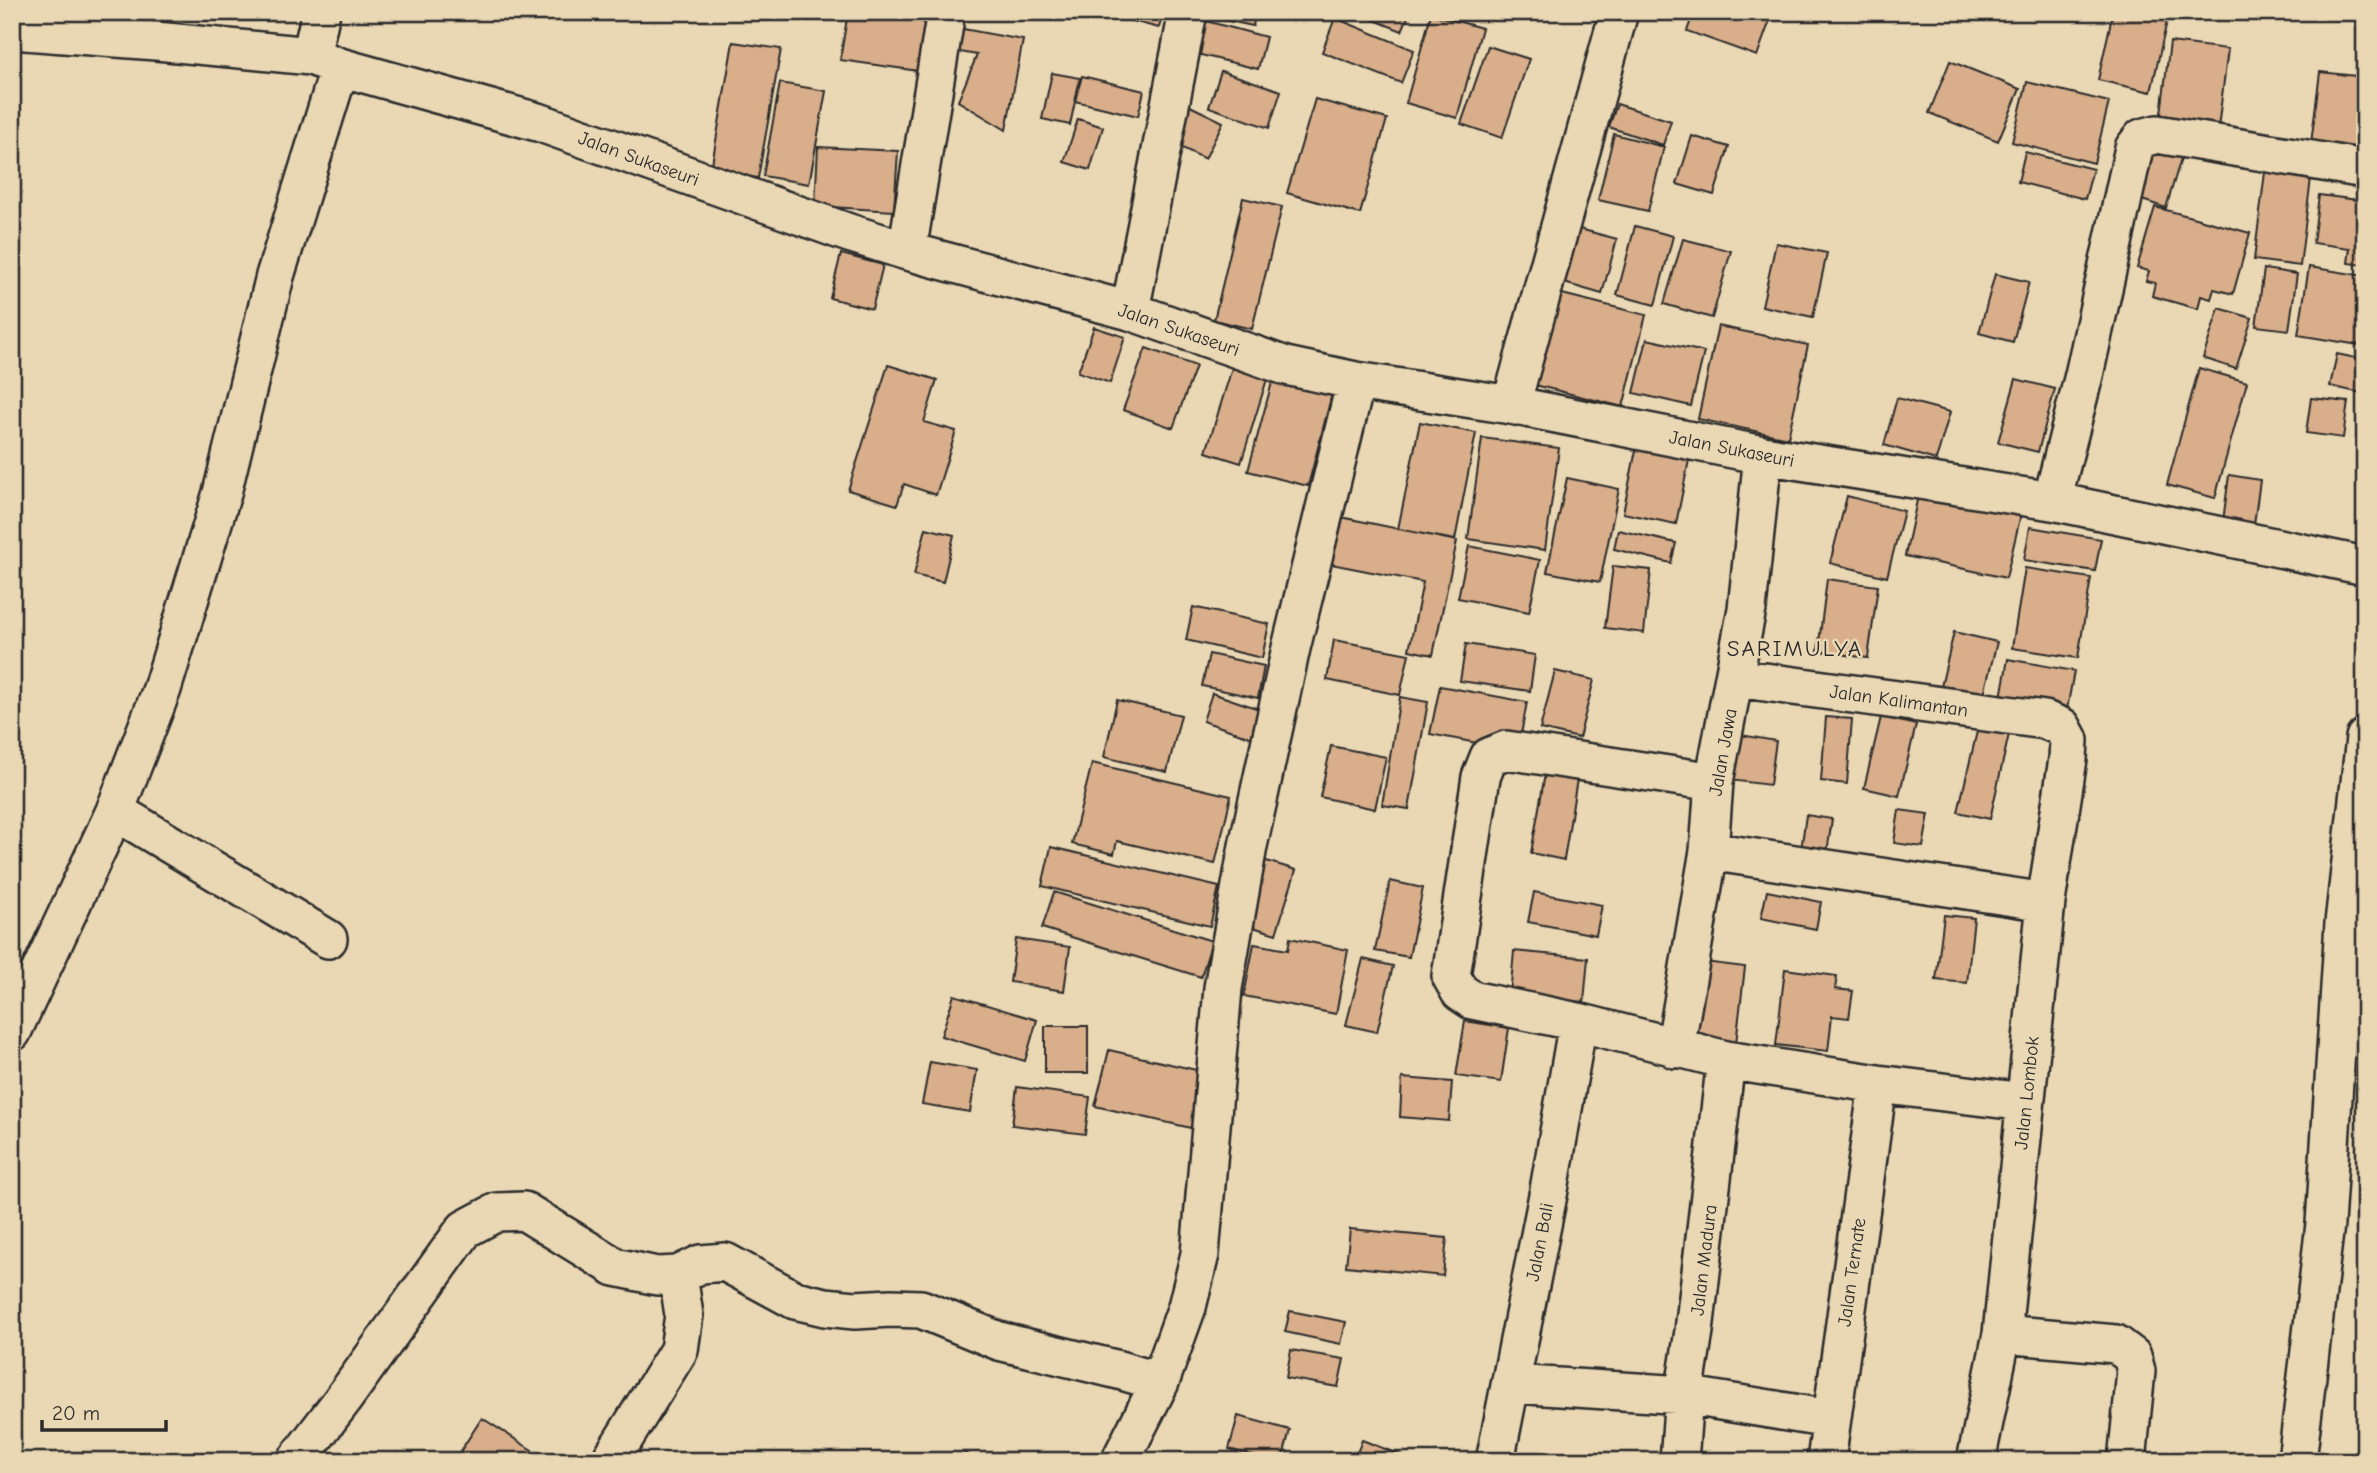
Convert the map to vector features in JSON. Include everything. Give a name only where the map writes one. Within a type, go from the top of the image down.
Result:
[{"type":"street","points":[[13,30],[16,12]]},
{"type":"street","points":[[12,1032],[115,811],[162,690],[222,493],[326,62],[321,12]]},
{"type":"street","points":[[907,251],[946,12]]},
{"type":"street","points":[[1130,311],[1188,12]]},
{"type":"street","points":[[1511,405],[1619,12]]},
{"type":"street","name":"Jalan Sukaseuri","points":[[13,30],[156,41],[326,62],[541,123],[849,233],[1130,311],[1286,366],[1356,381],[1511,405],[1763,455],[2052,501],[2365,566]]},
{"type":"street","points":[[2052,501],[2084,374],[2134,148],[2142,138],[2157,134],[2365,169]]},
{"type":"street","points":[[1120,1461],[1160,1382],[1187,1307],[1200,1254],[1223,988],[1248,846],[1356,381]]},
{"type":"street","name":"Jalan Jawa","points":[[1675,1049],[1709,851],[1714,782],[1747,610],[1763,455]]},
{"type":"street","name":"Jalan Kalimantan","points":[[1735,678],[2020,716],[2045,720],[2062,727]]},
{"type":"street","name":"Jalan Lombok","points":[[1976,1461],[2002,1334],[2046,902],[2068,759],[2069,740],[2062,727]]},
{"type":"street","points":[[2297,1461],[2323,1237],[2350,1070],[2344,923],[2365,738]]},
{"type":"street","points":[[1714,782],[1506,750],[1489,757],[1483,767],[1451,976],[1460,992],[1472,1000],[1578,1022],[1726,1060],[1878,1084],[2025,1102]]},
{"type":"street","points":[[115,811],[328,939]]},
{"type":"street","points":[[1709,851],[2046,902]]},
{"type":"street","name":"Jalan Bali","points":[[1495,1461],[1549,1190],[1578,1022]]},
{"type":"street","name":"Jalan Madura","points":[[1679,1461],[1684,1395],[1726,1060]]},
{"type":"street","name":"Jalan Ternate","points":[[1826,1461],[1878,1084]]},
{"type":"street","points":[[296,1461],[465,1230],[497,1212],[524,1211],[615,1267],[657,1276],[678,1275],[701,1264],[725,1262],[794,1300],[855,1310],[921,1309],[999,1341],[1160,1382]]},
{"type":"street","points":[[610,1461],[679,1350],[684,1315],[678,1275]]},
{"type":"street","points":[[2002,1334],[2116,1344],[2132,1356],[2136,1371],[2127,1461]]},
{"type":"street","points":[[1510,1384],[1684,1395],[1830,1419]]},
{"type":"building","points":[[848,12],[928,12],[919,71],[840,60]]},
{"type":"building","points":[[1027,12],[1067,12],[1066,20]]},
{"type":"building","points":[[1097,12],[1163,12],[1159,28]]},
{"type":"building","points":[[1201,12],[1256,12],[1253,26],[1200,15]]},
{"type":"building","points":[[1354,12],[1410,12],[1402,31]]},
{"type":"building","points":[[1694,12],[1773,12],[1757,56],[1687,31]]},
{"type":"building","points":[[2113,12],[2169,12],[2151,92],[2098,80]]},
{"type":"building","points":[[1431,14],[1482,28],[1457,118],[1406,103]]},
{"type":"building","points":[[1335,18],[1414,50],[1401,83],[1322,52]]},
{"type":"building","points":[[1206,21],[1266,37],[1258,69],[1197,54]]},
{"type":"building","points":[[958,28],[1023,40],[1006,130],[958,101],[977,55],[954,51]]},
{"type":"building","points":[[733,42],[781,49],[758,178],[711,170]]},
{"type":"building","points":[[2170,42],[2228,49],[2217,136],[2159,129]]},
{"type":"building","points":[[1488,46],[1529,59],[1502,138],[1461,124]]},
{"type":"building","points":[[1950,61],[2020,89],[1998,141],[1929,113]]},
{"type":"building","points":[[1221,71],[1281,91],[1269,128],[1209,107]]},
{"type":"building","points":[[2320,72],[2365,77],[2365,150],[2311,143]]},
{"type":"building","points":[[1052,73],[1080,78],[1070,125],[1042,119]]},
{"type":"building","points":[[1082,76],[1144,91],[1138,116],[1075,101]]},
{"type":"building","points":[[2027,82],[2109,102],[2094,163],[2012,142]]},
{"type":"building","points":[[780,83],[826,91],[809,184],[763,176]]},
{"type":"building","points":[[1315,99],[1387,119],[1360,214],[1287,193]]},
{"type":"building","points":[[1186,104],[1223,122],[1205,159],[1168,141]]},
{"type":"building","points":[[1617,104],[1671,121],[1663,145],[1609,127]]},
{"type":"building","points":[[1078,119],[1103,127],[1090,170],[1064,162]]},
{"type":"building","points":[[1614,134],[1664,147],[1648,211],[1598,200]]},
{"type":"building","points":[[1692,136],[1729,147],[1714,195],[1677,184]]},
{"type":"building","points":[[2146,144],[2182,155],[2166,208],[2130,196]]},
{"type":"building","points":[[818,147],[898,151],[894,211],[815,206]]},
{"type":"building","points":[[2025,152],[2093,169],[2085,199],[2018,182]]},
{"type":"building","points":[[2266,164],[2312,170],[2300,266],[2254,260]]},
{"type":"building","points":[[2319,195],[2365,201],[2365,265],[2348,263],[2350,248],[2313,243]]},
{"type":"building","points":[[1243,198],[1282,207],[1252,329],[1214,320]]},
{"type":"building","points":[[2155,207],[2250,233],[2233,294],[2214,289],[2211,299],[2201,296],[2198,309],[2152,296],[2155,283],[2146,281],[2149,271],[2137,268]]},
{"type":"building","points":[[1635,226],[1673,236],[1655,305],[1617,295]]},
{"type":"building","points":[[1572,227],[1617,239],[1602,294],[1557,281]]},
{"type":"building","points":[[1683,239],[1731,251],[1712,318],[1664,304]]},
{"type":"building","points":[[1776,243],[1827,253],[1813,317],[1762,306]]},
{"type":"building","points":[[841,254],[883,265],[872,309],[830,298]]},
{"type":"building","points":[[2309,267],[2365,276],[2365,346],[2298,335]]},
{"type":"building","points":[[2264,269],[2297,274],[2289,330],[2256,326]]},
{"type":"building","points":[[1995,274],[2029,282],[2013,342],[1979,333]]},
{"type":"building","points":[[1554,292],[1646,315],[1623,407],[1531,384]]},
{"type":"building","points":[[2219,308],[2252,318],[2236,369],[2203,358]]},
{"type":"building","points":[[1718,326],[1808,345],[1788,438],[1698,419]]},
{"type":"building","points":[[1094,327],[1125,337],[1110,383],[1078,372]]},
{"type":"building","points":[[1647,339],[1704,352],[1691,406],[1634,393]]},
{"type":"building","points":[[1146,348],[1196,366],[1173,428],[1123,410]]},
{"type":"building","points":[[2337,354],[2365,360],[2365,394],[2330,386]]},
{"type":"building","points":[[888,365],[937,380],[924,422],[956,431],[936,495],[904,484],[897,505],[848,490]]},
{"type":"building","points":[[1232,368],[1267,379],[1241,463],[1206,452]]},
{"type":"building","points":[[2199,368],[2247,382],[2215,498],[2167,485]]},
{"type":"building","points":[[1274,375],[1333,390],[1308,486],[1248,471]]},
{"type":"building","points":[[2016,379],[2055,389],[2038,452],[1998,442]]},
{"type":"building","points":[[1897,398],[1950,412],[1936,460],[1884,445]]},
{"type":"building","points":[[2311,398],[2348,402],[2343,438],[2306,433]]},
{"type":"building","points":[[1420,422],[1476,433],[1455,540],[1398,529]]},
{"type":"building","points":[[1482,438],[1559,448],[1545,550],[1468,539]]},
{"type":"building","points":[[1637,445],[1690,455],[1676,524],[1623,513]]},
{"type":"building","points":[[2229,475],[2260,480],[2253,532],[2222,529]]},
{"type":"building","points":[[1567,478],[1619,489],[1600,582],[1547,572]]},
{"type":"building","points":[[1919,491],[2021,514],[2006,578],[1905,556]]},
{"type":"building","points":[[1847,496],[1904,511],[1887,577],[1830,563]]},
{"type":"building","points":[[1336,516],[1457,541],[1433,655],[1409,650],[1423,582],[1326,563]]},
{"type":"building","points":[[2030,527],[2101,539],[2095,571],[2024,560]]},
{"type":"building","points":[[926,528],[954,535],[943,582],[914,575]]},
{"type":"building","points":[[1618,530],[1676,543],[1671,563],[1614,549]]},
{"type":"building","points":[[1469,546],[1540,560],[1529,612],[1458,598]]},
{"type":"building","points":[[1613,566],[1651,570],[1644,633],[1605,628]]},
{"type":"building","points":[[2025,568],[2091,578],[2078,658],[2012,648]]},
{"type":"building","points":[[1827,579],[1878,586],[1868,658],[1818,651]]},
{"type":"building","points":[[1193,607],[1269,624],[1262,658],[1186,640]]},
{"type":"building","points":[[1954,632],[1997,642],[1982,701],[1940,691]]},
{"type":"building","points":[[1334,640],[1409,654],[1400,695],[1327,680]]},
{"type":"building","points":[[1466,644],[1535,655],[1530,691],[1460,681]]},
{"type":"building","points":[[1209,654],[1264,666],[1258,698],[1202,686]]},
{"type":"building","points":[[2008,659],[2074,671],[2066,715],[2000,703]]},
{"type":"building","points":[[1555,671],[1594,680],[1579,738],[1540,729]]},
{"type":"building","points":[[1440,686],[1527,702],[1518,751],[1430,734]]},
{"type":"building","points":[[1212,693],[1262,710],[1253,738],[1203,721]]},
{"type":"building","points":[[1400,697],[1428,702],[1409,809],[1382,805]]},
{"type":"building","points":[[1117,700],[1181,715],[1167,772],[1104,757]]},
{"type":"building","points":[[1826,717],[1852,719],[1847,784],[1821,781]]},
{"type":"building","points":[[1881,717],[1916,725],[1899,796],[1864,788]]},
{"type":"building","points":[[1978,727],[2009,734],[1990,819],[1958,812]]},
{"type":"building","points":[[1735,734],[1776,741],[1770,785],[1729,780]]},
{"type":"building","points":[[1331,746],[1386,757],[1375,809],[1320,797]]},
{"type":"building","points":[[1092,763],[1231,796],[1215,864],[1117,841],[1114,854],[1072,844]]},
{"type":"building","points":[[1545,774],[1577,779],[1564,860],[1531,853]]},
{"type":"building","points":[[1899,810],[1929,814],[1923,847],[1894,843]]},
{"type":"building","points":[[1806,815],[1832,819],[1826,860],[1800,857]]},
{"type":"building","points":[[1051,847],[1219,887],[1210,926],[1042,886]]},
{"type":"building","points":[[1263,860],[1296,870],[1276,934],[1243,924]]},
{"type":"building","points":[[1390,881],[1423,888],[1409,957],[1375,951]]},
{"type":"building","points":[[1767,891],[1821,902],[1816,929],[1761,918]]},
{"type":"building","points":[[1054,892],[1212,941],[1201,977],[1042,928]]},
{"type":"building","points":[[1534,892],[1602,905],[1596,935],[1528,922]]},
{"type":"building","points":[[1944,915],[1974,918],[1967,983],[1936,980]]},
{"type":"building","points":[[1290,938],[1348,950],[1336,1014],[1244,996],[1254,944],[1288,950]]},
{"type":"building","points":[[1016,939],[1070,947],[1064,991],[1010,982]]},
{"type":"building","points":[[1514,951],[1588,958],[1584,1002],[1510,995]]},
{"type":"building","points":[[1363,959],[1393,966],[1377,1032],[1346,1025]]},
{"type":"building","points":[[1704,962],[1745,967],[1735,1052],[1694,1047]]},
{"type":"building","points":[[1785,969],[1837,976],[1835,989],[1853,991],[1849,1018],[1832,1016],[1828,1051],[1776,1045]]},
{"type":"building","points":[[954,995],[1037,1020],[1025,1061],[941,1036]]},
{"type":"building","points":[[1465,1021],[1509,1028],[1501,1082],[1456,1076]]},
{"type":"building","points":[[1045,1026],[1088,1026],[1088,1073],[1045,1073]]},
{"type":"building","points":[[1109,1050],[1205,1072],[1191,1128],[1095,1106]]},
{"type":"building","points":[[930,1062],[977,1070],[970,1112],[922,1104]]},
{"type":"building","points":[[1402,1078],[1452,1082],[1449,1121],[1400,1117]]},
{"type":"building","points":[[1017,1087],[1090,1097],[1085,1134],[1012,1125]]},
{"type":"building","points":[[1350,1229],[1447,1238],[1443,1276],[1346,1266]]},
{"type":"building","points":[[1290,1311],[1346,1322],[1341,1344],[1285,1332]]},
{"type":"building","points":[[1291,1350],[1344,1359],[1338,1387],[1286,1378]]},
{"type":"building","points":[[1238,1416],[1290,1430],[1282,1461],[1271,1461],[1229,1449]]},
{"type":"building","points":[[482,1418],[532,1450],[525,1461],[454,1461]]},
{"type":"building","points":[[1362,1440],[1416,1461],[1354,1461]]},
{"type":"building","points":[[1181,1452],[1209,1461],[1179,1461]]},
{"type":"building","points":[[964,1453],[983,1461],[961,1461]]},
{"type":"district","name":"SARIMULYA","points":[[1795,648]]}]
